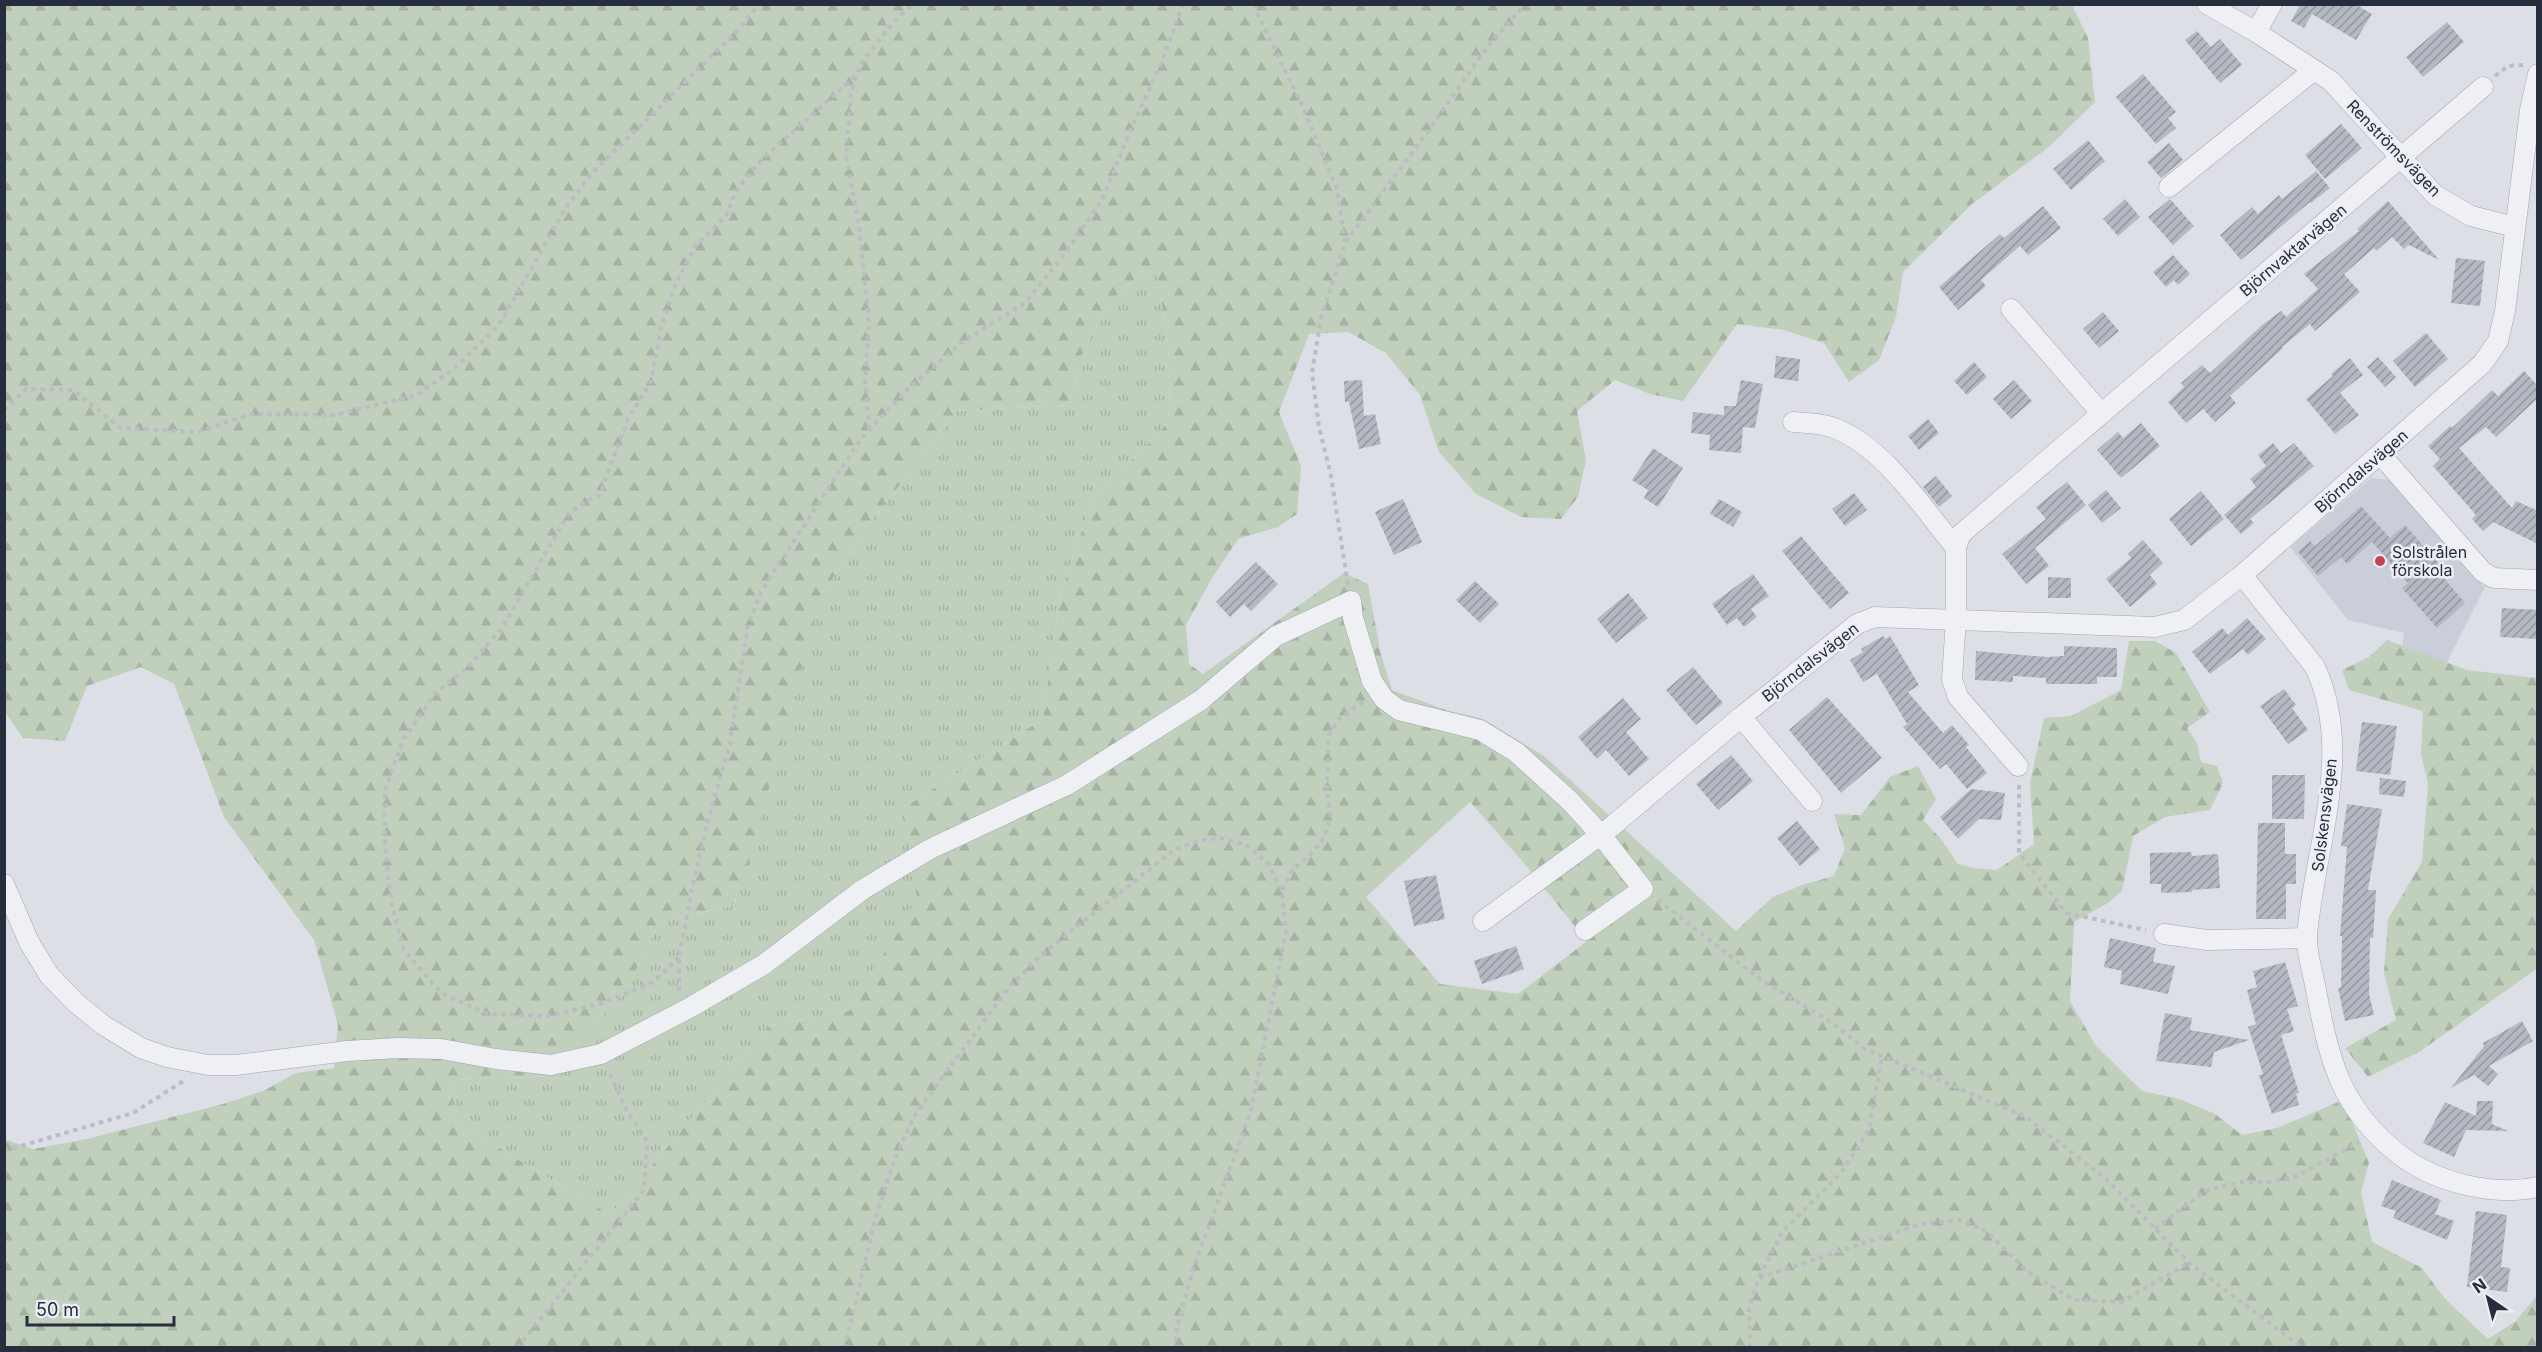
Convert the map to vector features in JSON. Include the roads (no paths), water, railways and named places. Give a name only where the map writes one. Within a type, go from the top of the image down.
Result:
[{"type":"street","name":"Renströmsvägen","points":[[2207,4],[2256,32],[2331,81],[2435,195],[2471,216],[2514,227]]},
{"type":"street","points":[[2256,32],[2272,4]]},
{"type":"street","points":[[2169,187],[2314,70]]},
{"type":"street","name":"Björndalsvägen","points":[[1483,921],[1601,835],[1741,717],[1857,624],[1867,619],[1875,617],[1956,619],[2155,627],[2184,620],[2242,575],[2482,364],[2498,341],[2505,311],[2530,110],[2532,70]]},
{"type":"street","name":"Björnvaktarvägen","points":[[1956,548],[1961,534],[2483,87]]},
{"type":"street","points":[[2011,309],[2102,413]]},
{"type":"street","points":[[1793,422],[1833,427],[1855,437],[1876,452],[1956,548],[1956,619],[1952,679],[1958,697],[2018,766]]},
{"type":"street","points":[[2381,455],[2483,572],[2494,578],[2538,580]]},
{"type":"street","name":"Solskensvägen","points":[[2242,575],[2315,668],[2321,680],[2331,718],[2332,772],[2307,938],[2326,1042],[2337,1078],[2359,1114],[2374,1132],[2412,1164],[2441,1177],[2484,1188],[2525,1190],[2538,1187]]},
{"type":"street","points":[[4,884],[29,942],[49,975],[75,1002],[103,1025],[141,1048],[167,1058],[208,1065],[236,1065],[347,1051],[398,1048],[441,1049],[496,1059],[551,1065],[601,1054],[679,1013],[762,965],[862,890],[930,849],[1067,784],[1201,699],[1276,636],[1351,600],[1353,618],[1372,681],[1378,692],[1399,710],[1443,723],[1465,726],[1497,739],[1516,752],[1570,801],[1601,835],[1643,889],[1585,930]]},
{"type":"street","points":[[1741,717],[1812,801]]},
{"type":"street","points":[[2164,934],[2207,940],[2307,938]]},
{"type":"place","name":"Solstrålen förskola","points":[[2380,561]]}]
